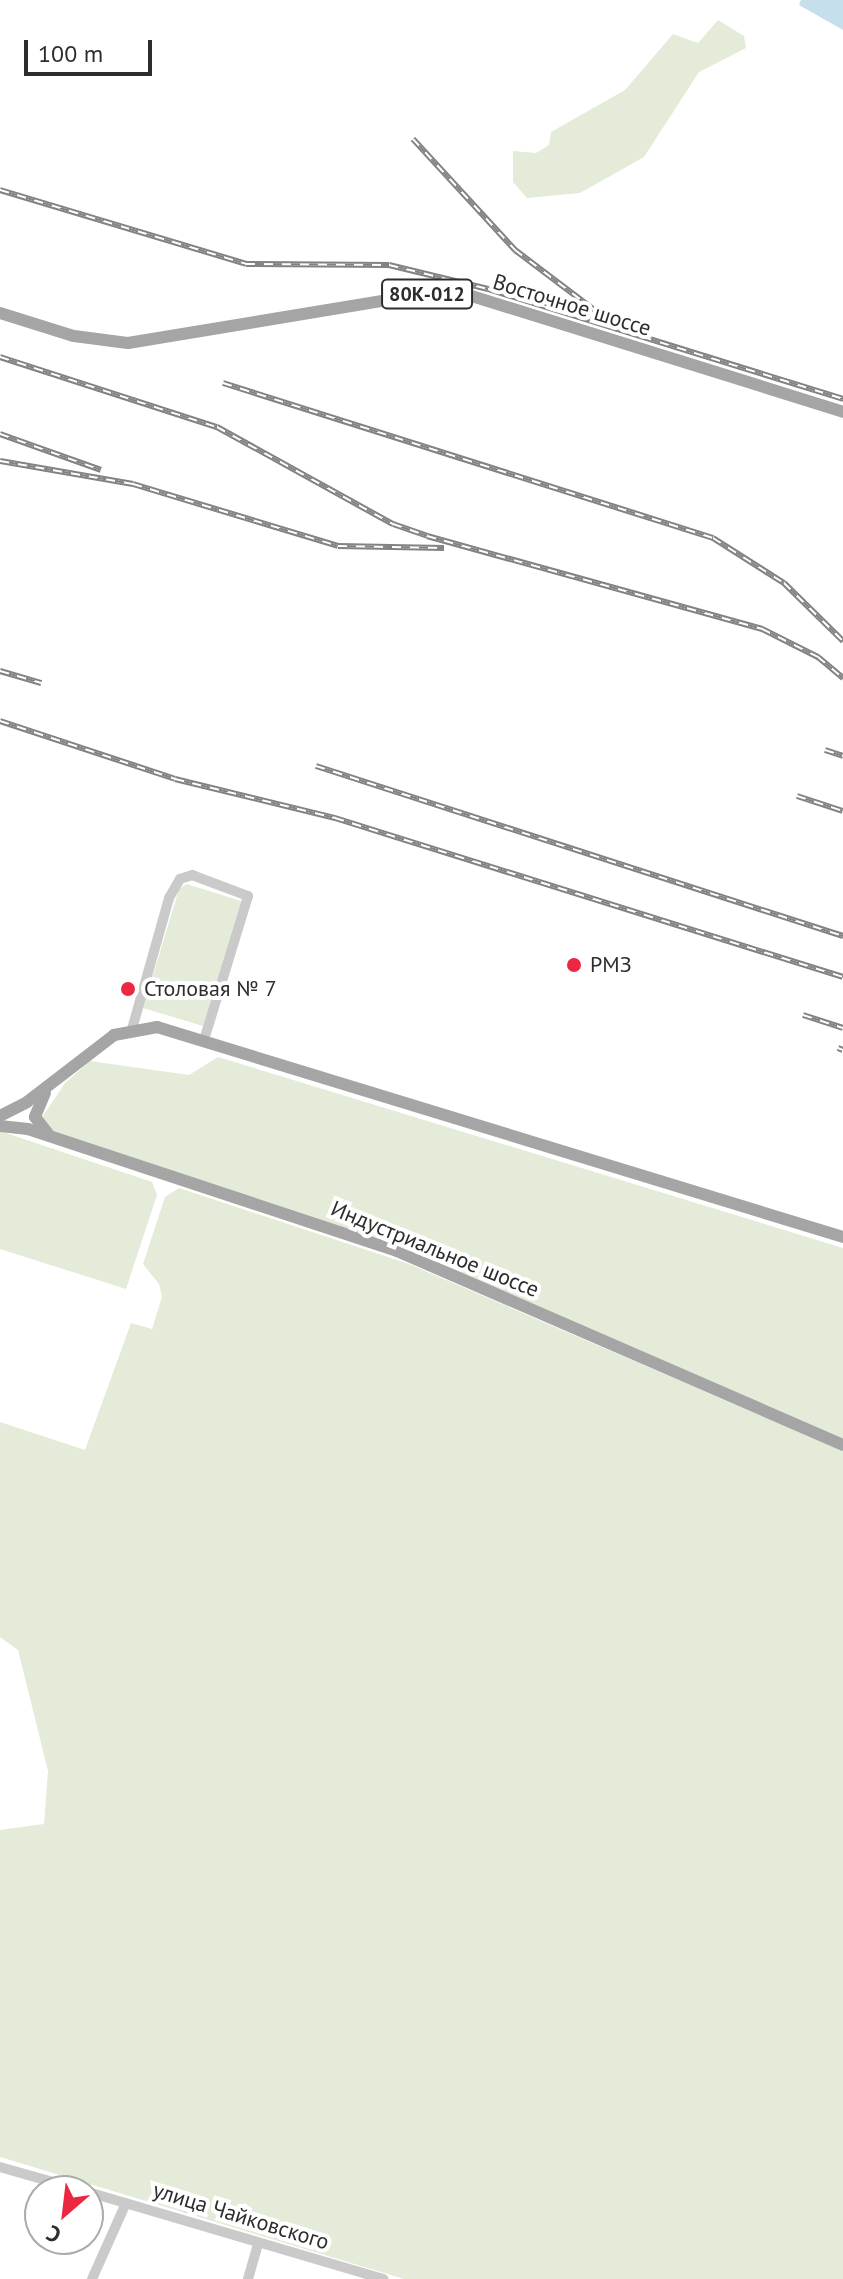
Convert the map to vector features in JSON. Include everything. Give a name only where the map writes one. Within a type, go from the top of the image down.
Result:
[{"type":"main road","name":"Восточное шоссе","points":[[0,313],[74,336],[128,343],[437,292],[462,293],[843,412]]},
{"type":"main road","points":[[0,1116],[60,1076],[101,1043],[132,1029],[157,1027],[843,1237]]},
{"type":"main road","points":[[55,1140],[35,1117],[41,1097],[60,1076]]},
{"type":"main road","name":"Индустриальное шоссе","points":[[0,1126],[55,1140],[397,1251],[843,1445]]},
{"type":"street","points":[[132,1029],[169,898],[180,879],[192,875],[248,896],[204,1040]]},
{"type":"street","name":"улица Чайковского","points":[[0,2167],[28,2175]]},
{"type":"street","name":"улица Чайковского","points":[[104,2197],[383,2279]]},
{"type":"street","points":[[92,2279],[126,2203]]},
{"type":"street","points":[[248,2279],[258,2243]]},
{"type":"green space","points":[[718,20],[744,36],[746,48],[699,72],[644,157],[580,193],[527,198],[513,182],[513,151],[536,153],[549,145],[551,132],[625,90],[673,34],[698,43]]},
{"type":"green space","points":[[187,884],[241,901],[203,1026],[143,1008],[179,889]]},
{"type":"green space","points":[[218,1057],[843,1248],[843,1439],[404,1249],[56,1136],[41,1119],[65,1083],[90,1061],[189,1075]]},
{"type":"green space","points":[[0,1131],[152,1182],[157,1195],[126,1289],[0,1249]]},
{"type":"green space","points":[[179,1188],[409,1264],[843,1451],[843,2279],[404,2279],[104,2188],[104,2175],[60,2175],[0,2157],[0,1830],[44,1824],[48,1771],[18,1650],[0,1637],[0,1422],[85,1450],[131,1323],[152,1329],[162,1297],[159,1284],[143,1264],[165,1197]]},
{"type":"water","points":[[801,0],[843,0],[843,30],[799,5]]},
{"type":"railway","points":[[413,139],[515,250],[605,318]]},
{"type":"railway","points":[[0,190],[246,264],[389,265],[488,289],[843,399]]},
{"type":"railway","points":[[0,357],[217,427],[393,524],[762,629],[818,657],[843,678]]},
{"type":"railway","points":[[223,383],[713,538],[784,583],[843,641]]},
{"type":"railway","points":[[0,434],[101,470]]},
{"type":"railway","points":[[0,461],[133,484],[338,546],[444,548]]},
{"type":"railway","points":[[0,671],[41,683]]},
{"type":"railway","points":[[0,721],[175,779],[335,818],[843,977]]},
{"type":"railway","points":[[825,750],[843,756]]},
{"type":"railway","points":[[316,766],[843,936]]},
{"type":"railway","points":[[797,796],[843,811]]},
{"type":"railway","points":[[803,1015],[843,1028]]},
{"type":"railway","points":[[838,1048],[843,1050]]},
{"type":"place","name":"РМЗ","points":[[574,965]]},
{"type":"place","name":"Столовая № 7","points":[[128,989]]}]
